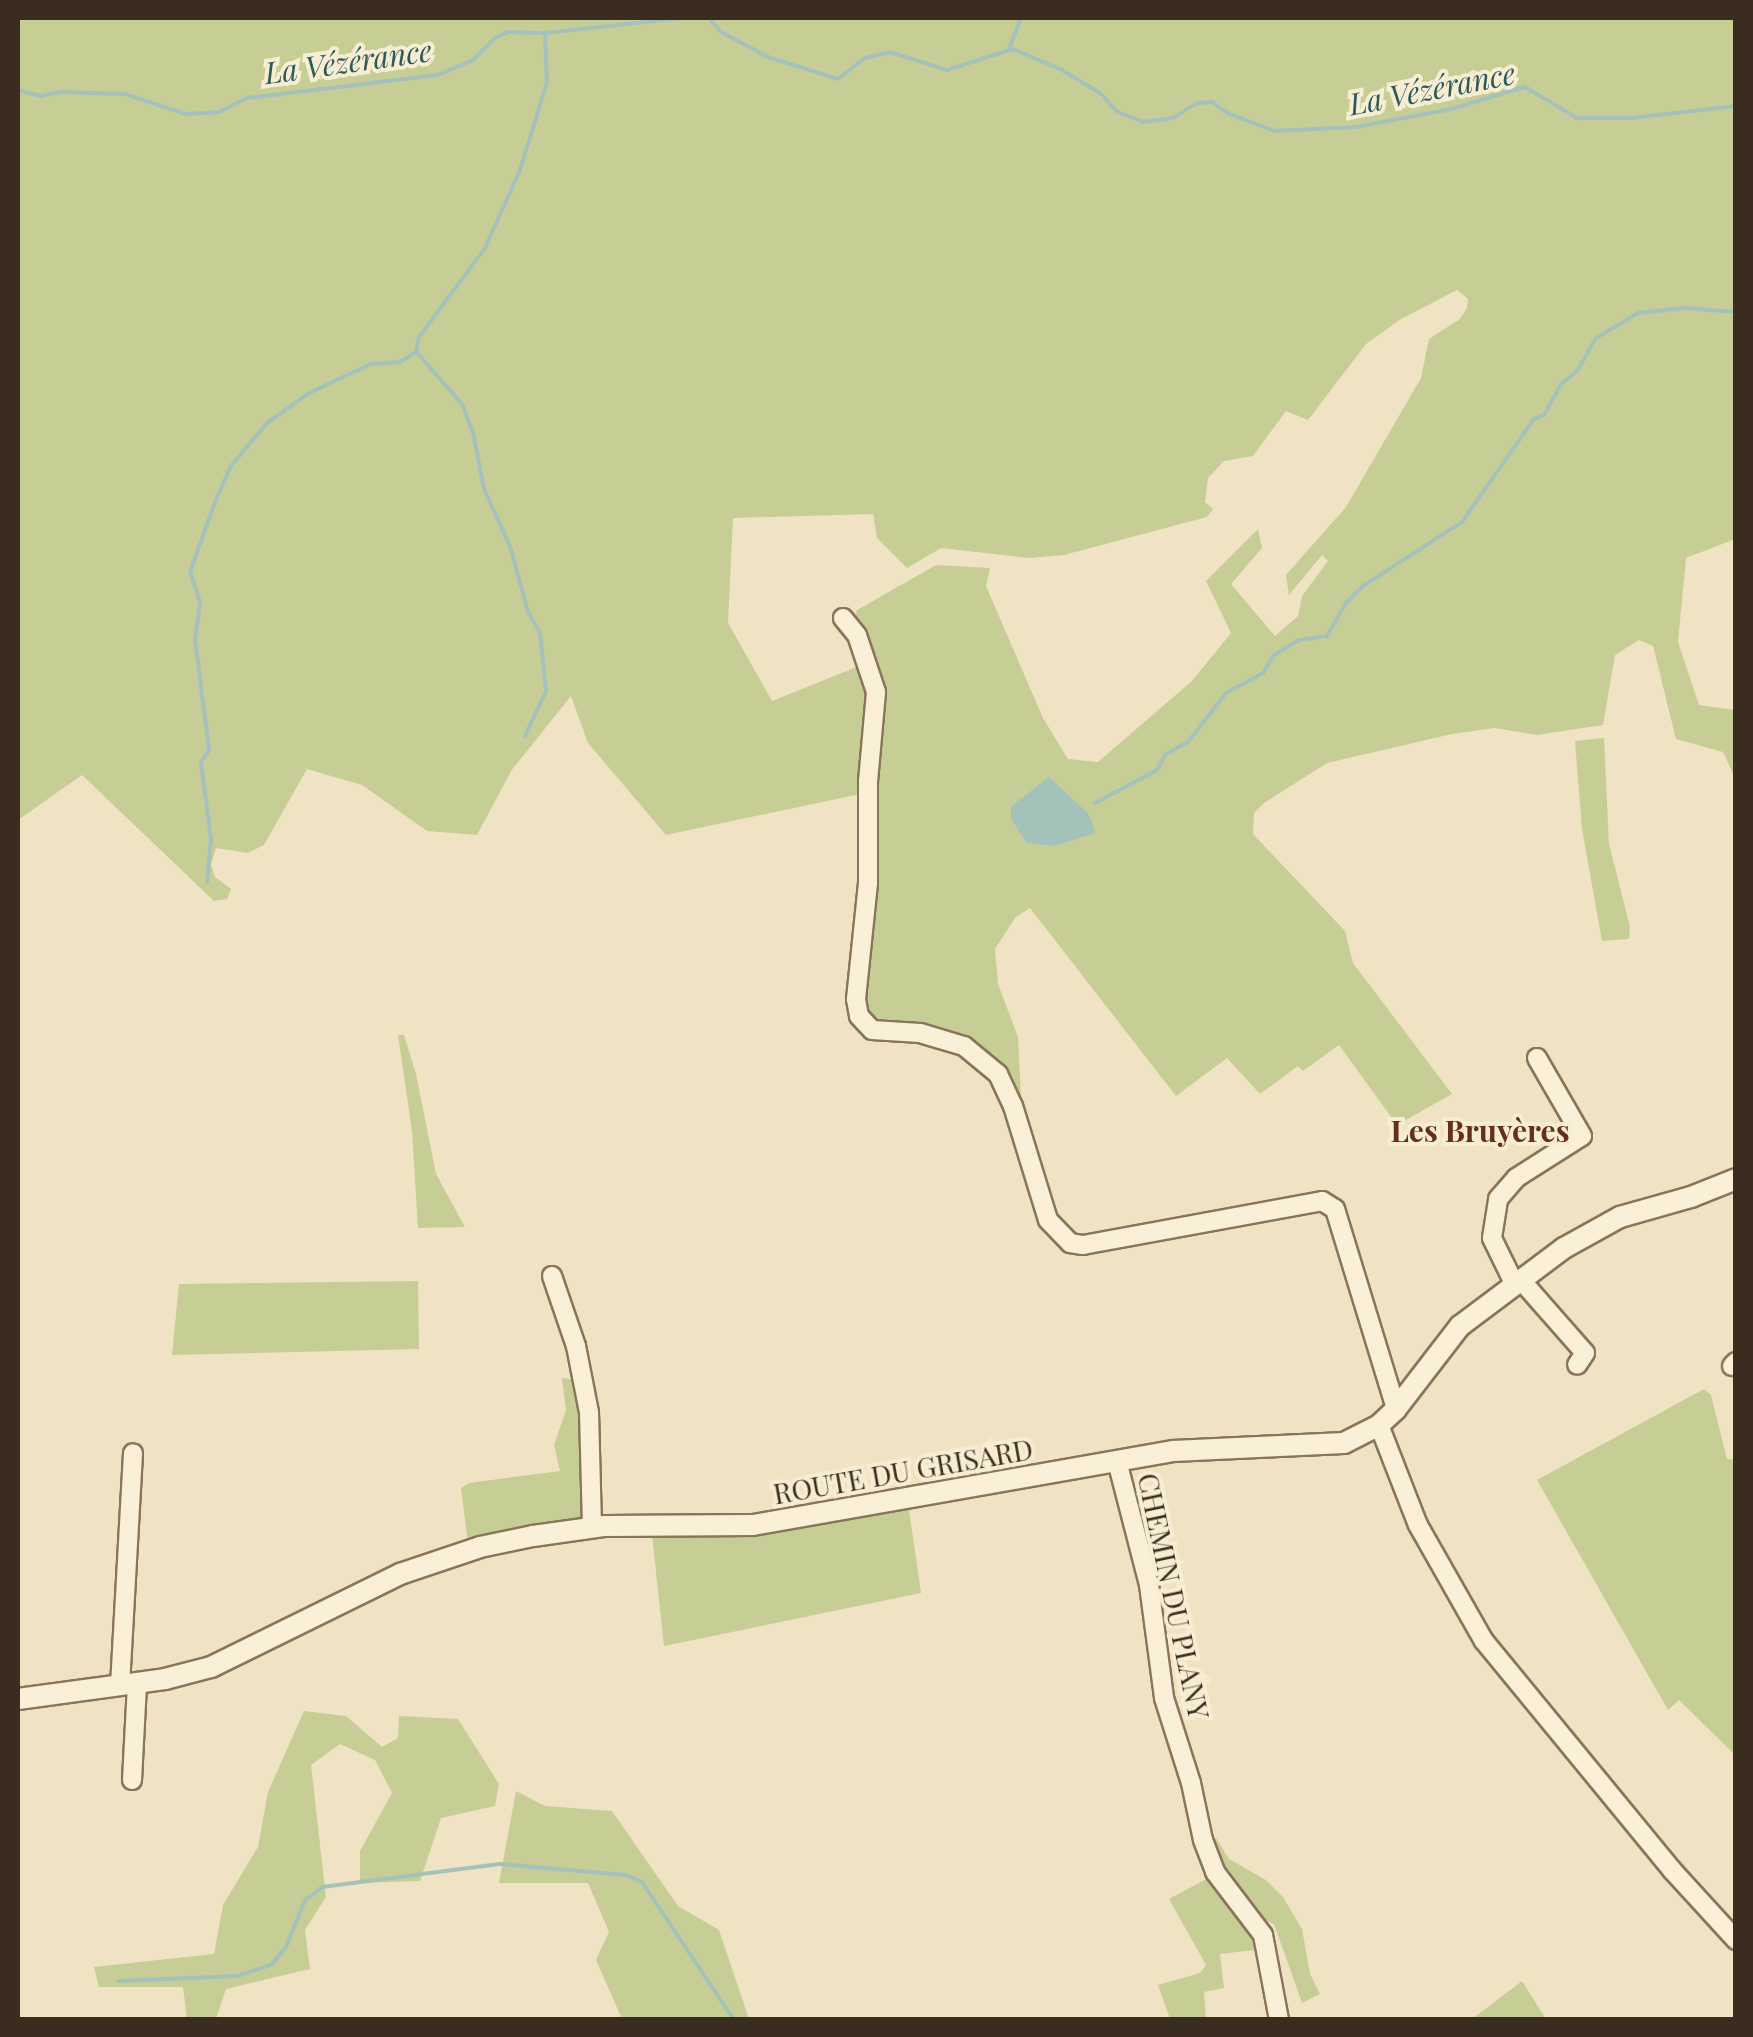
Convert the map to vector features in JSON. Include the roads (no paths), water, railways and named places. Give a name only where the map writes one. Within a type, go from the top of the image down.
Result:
[{"type":"street","points":[[843,618],[857,635],[876,692],[868,782],[868,884],[856,999],[860,1016],[872,1030],[920,1034],[964,1046],[998,1074],[1013,1106],[1048,1220],[1070,1243],[1084,1245],[1322,1202],[1335,1210],[1396,1409]]},
{"type":"street","points":[[1537,1058],[1582,1136],[1516,1178],[1498,1199],[1492,1238],[1517,1281],[1585,1353],[1578,1365]]},
{"type":"street","name":"ROUTE DU GRISARD","points":[[18,1699],[128,1684],[211,1667],[439,1559],[592,1527],[753,1526],[1198,1448],[1320,1447],[1344,1443],[1379,1425],[1396,1409],[1460,1326],[1517,1281],[1620,1216],[1691,1198],[1736,1179]]},
{"type":"street","points":[[552,1276],[576,1346],[590,1412],[592,1527]]},
{"type":"street","points":[[1379,1425],[1418,1525],[1484,1640],[1616,1804],[1736,1940]]},
{"type":"street","points":[[132,1780],[128,1684],[133,1453]]},
{"type":"street","name":"CHEMIN DU PLANY","points":[[1117,1461],[1149,1585],[1164,1698],[1191,1783],[1202,1840],[1216,1872],[1263,1936],[1279,2020]]},
{"type":"water","points":[[1049,777],[1088,813],[1096,833],[1054,846],[1027,843],[1011,819],[1011,806]]},
{"type":"waterway","name":"La Vézérance","points":[[18,90],[40,96],[61,92],[125,94],[186,114],[219,112],[247,98],[438,75],[473,60],[495,38],[508,32],[545,33],[681,18]]},
{"type":"waterway","name":"La Vézérance","points":[[709,18],[721,32],[768,57],[838,79],[865,58],[890,52],[947,70],[1013,49],[1062,70],[1100,93],[1118,112],[1144,122],[1173,118],[1197,103],[1212,102],[1229,114],[1275,131],[1356,127],[1451,109],[1525,87],[1577,118],[1631,118],[1736,106]]},
{"type":"waterway","points":[[1009,49],[1021,18]]},
{"type":"waterway","points":[[207,882],[211,839],[201,762],[209,750],[195,639],[200,602],[190,572],[215,502],[231,466],[267,423],[309,393],[371,364],[400,362],[416,352],[419,337],[485,248],[520,170],[547,82],[545,33]]},
{"type":"waterway","points":[[1095,803],[1157,770],[1166,754],[1188,742],[1226,693],[1263,673],[1274,655],[1299,640],[1327,636],[1346,603],[1363,586],[1462,522],[1534,419],[1544,415],[1561,384],[1577,371],[1596,338],[1638,313],[1685,308],[1736,312]]},
{"type":"waterway","points":[[418,354],[462,404],[473,432],[484,489],[510,546],[528,612],[540,633],[546,691],[525,736]]},
{"type":"waterway","points":[[119,1981],[237,1976],[271,1965],[286,1947],[305,1900],[322,1887],[500,1864],[626,1875],[642,1882],[734,2020]]},
{"type":"district","name":"Les Bruyères","points":[[1480,1130]]}]
